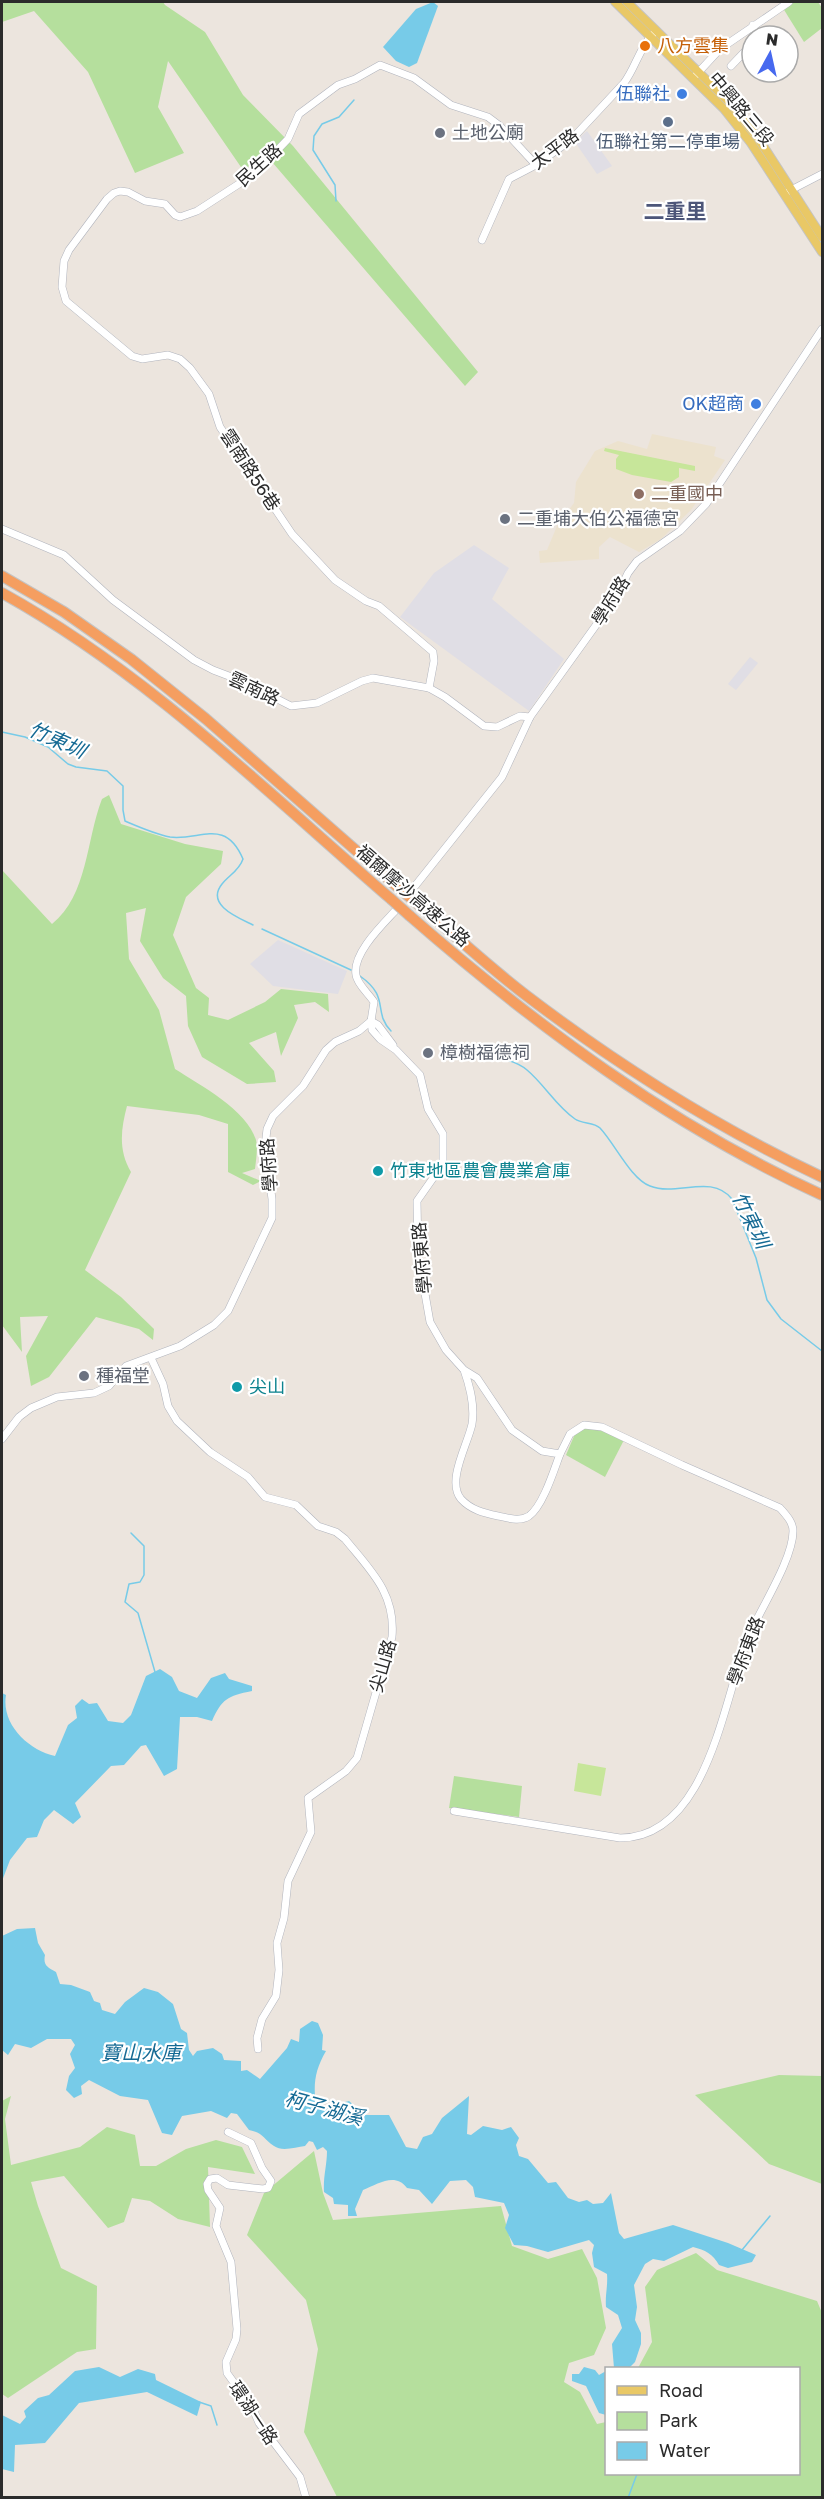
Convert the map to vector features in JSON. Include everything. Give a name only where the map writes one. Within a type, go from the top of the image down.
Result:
[{"type":"highway","name":"福爾摩沙高速公路","points":[[2,576],[63,612],[130,659],[206,719],[526,996],[664,1091],[760,1148],[822,1177]]},
{"type":"highway","name":"福爾摩沙高速公路","points":[[2,593],[58,626],[188,722],[455,956],[528,1013],[650,1101],[714,1140],[783,1178],[822,1196]]},
{"type":"main road","name":"中興路三段","points":[[615,2],[730,103],[751,130],[822,252]]},
{"type":"main road","name":"中興路三段","points":[[627,2],[653,34]]},
{"type":"main road","name":"中興路三段","points":[[788,192],[822,237]]},
{"type":"street","points":[[755,24],[789,2]]},
{"type":"street","name":"太平路","points":[[482,240],[509,179],[536,165],[571,141],[624,83],[630,75],[638,54],[653,34]]},
{"type":"street","points":[[696,75],[720,49],[740,34]]},
{"type":"street","points":[[731,66],[740,57]]},
{"type":"street","name":"民生路","points":[[77,238],[107,199],[120,190],[145,201],[165,204],[175,215],[186,216],[207,206],[263,165],[288,139],[299,114],[338,85],[355,79],[380,65],[414,78],[451,105],[488,117],[500,126],[536,165]]},
{"type":"street","points":[[788,192],[822,174]]},
{"type":"street","name":"雲南路56巷","points":[[77,238],[64,261],[61,273],[66,301],[132,356],[142,359],[168,355],[180,358],[190,368],[209,394],[220,427],[292,534],[335,580],[366,601],[379,606],[433,652],[434,661],[429,688]]},
{"type":"street","name":"學府路","points":[[415,886],[502,777],[531,717],[617,596],[632,567],[680,531],[706,504],[822,329]]},
{"type":"street","name":"雲南路","points":[[2,529],[64,555],[113,600],[194,660],[291,706],[317,703],[373,678],[429,688],[484,726],[497,727],[520,716],[531,717]]},
{"type":"street","points":[[371,1021],[374,1002],[359,983],[356,969],[360,955],[379,928],[395,911]]},
{"type":"street","name":"學府路","points":[[2,1439],[19,1417],[31,1408],[57,1397],[94,1393],[109,1386],[126,1366],[151,1358],[199,1336],[228,1311],[272,1218],[266,1147],[267,1130],[273,1116],[303,1086],[326,1050],[335,1042],[359,1031],[371,1021]]},
{"type":"street","name":"學府東路","points":[[371,1021],[372,1030],[380,1039],[396,1050],[420,1075],[428,1109],[443,1134],[443,1164],[417,1201],[418,1254],[430,1322],[446,1350],[464,1370],[477,1378],[512,1430],[542,1451],[560,1454]]},
{"type":"street","name":"尖山路","points":[[151,1358],[163,1384],[168,1406],[177,1421],[210,1452],[248,1477],[265,1497],[296,1506],[318,1526],[336,1532],[345,1539],[386,1591],[394,1623],[357,1758],[346,1771],[308,1798],[311,1832],[288,1881],[284,1918],[278,1943],[279,1970],[276,1996],[262,2019],[257,2038],[258,2049]]},
{"type":"street","name":"學府東路","points":[[454,1811],[620,1838],[637,1838],[667,1821],[692,1793],[707,1763],[747,1641],[790,1550],[793,1529],[788,1516],[780,1508],[682,1466],[602,1427],[584,1425],[570,1434],[542,1497],[530,1515],[518,1520],[478,1512],[460,1498],[456,1487],[458,1465],[472,1422],[471,1390],[464,1370]]},
{"type":"street","name":"環湖一路","points":[[228,2132],[251,2143],[262,2168],[271,2181],[268,2188],[263,2190],[228,2185],[217,2178],[210,2179],[207,2184],[208,2190],[220,2208],[216,2226],[231,2262],[234,2281],[237,2339],[226,2362],[227,2373],[253,2409],[259,2423],[300,2476],[306,2498]]},
{"type":"shaded area","points":[[587,131],[612,166],[597,174],[575,142]]},
{"type":"shaded area","name":"二重國中","points":[[652,434],[716,447],[714,456],[725,460],[691,510],[661,539],[639,552],[610,537],[599,547],[599,559],[540,563],[539,551],[547,550],[557,526],[574,503],[576,482],[595,451],[618,441],[647,449]]},
{"type":"shaded area","points":[[474,545],[509,568],[492,599],[564,659],[529,711],[400,617],[434,573]]},
{"type":"shaded area","points":[[750,657],[758,663],[736,690],[728,684]]},
{"type":"shaded area","points":[[278,940],[347,971],[338,994],[273,986],[250,964]]},
{"type":"green space","points":[[2,2],[163,2],[205,32],[243,95],[293,146],[478,372],[465,386],[266,155],[243,170],[168,61],[158,107],[184,153],[135,173],[88,72],[34,11],[2,22]]},
{"type":"green space","points":[[787,2],[818,2],[822,8],[822,28],[804,42],[800,36],[800,24],[793,24],[781,5]]},
{"type":"green space","points":[[605,448],[695,466],[695,471],[679,468],[679,477],[671,482],[632,475],[616,469],[616,459],[619,455],[604,451]]},
{"type":"green space","points":[[109,795],[121,824],[185,844],[223,851],[221,864],[186,897],[173,935],[196,988],[209,998],[208,1015],[228,1020],[265,1002],[281,989],[328,994],[329,1012],[315,1002],[294,1005],[298,1018],[281,1056],[276,1032],[249,1043],[274,1071],[276,1082],[247,1084],[202,1057],[188,1026],[186,996],[163,978],[140,941],[146,908],[126,913],[129,959],[159,1010],[175,1069],[222,1099],[243,1118],[256,1140],[257,1150],[255,1169],[242,1173],[261,1181],[253,1185],[228,1172],[228,1124],[199,1115],[127,1106],[123,1123],[122,1148],[131,1172],[85,1270],[121,1297],[154,1329],[153,1340],[139,1329],[96,1317],[49,1377],[31,1386],[26,1356],[48,1316],[20,1317],[22,1352],[2,1325],[2,870],[52,924],[73,898],[102,799]]},
{"type":"green space","points":[[596,1424],[625,1438],[605,1477],[566,1455],[577,1429]]},
{"type":"green space","points":[[578,1763],[606,1768],[601,1796],[574,1791]]},
{"type":"green space","points":[[454,1776],[522,1786],[519,1817],[449,1808]]},
{"type":"green space","points":[[779,2075],[822,2076],[822,2184],[769,2164],[695,2095]]},
{"type":"green space","points":[[11,2096],[5,2119],[11,2165],[80,2147],[107,2127],[135,2135],[140,2166],[156,2166],[186,2149],[216,2140],[242,2147],[255,2174],[208,2167],[210,2227],[178,2219],[150,2201],[132,2198],[124,2222],[108,2228],[64,2176],[31,2182],[61,2268],[97,2286],[96,2349],[77,2352],[8,2398],[2,2394],[2,2101]]},
{"type":"green space","points":[[314,2151],[323,2193],[333,2220],[501,2206],[512,2246],[548,2259],[582,2249],[597,2278],[606,2328],[594,2355],[569,2363],[564,2382],[580,2392],[597,2424],[605,2422],[605,2475],[800,2475],[800,2367],[639,2367],[652,2342],[645,2287],[657,2270],[696,2253],[717,2270],[817,2301],[822,2313],[822,2497],[337,2497],[304,2432],[318,2349],[306,2300],[247,2235],[264,2193]]},
{"type":"water","points":[[433,2],[438,6],[417,63],[409,67],[396,61],[383,47],[416,9]]},
{"type":"water","points":[[160,1669],[172,1677],[179,1691],[197,1698],[211,1678],[225,1673],[229,1679],[252,1686],[252,1691],[231,1697],[222,1703],[212,1721],[197,1717],[180,1717],[177,1769],[164,1776],[146,1745],[141,1746],[124,1765],[111,1766],[75,1803],[81,1817],[73,1824],[54,1810],[44,1820],[37,1837],[27,1838],[10,1860],[2,1881],[2,1693],[6,1695],[8,1716],[18,1734],[35,1748],[55,1756],[68,1725],[77,1718],[75,1706],[82,1699],[89,1704],[97,1703],[108,1721],[123,1723],[131,1715],[146,1676]]},
{"type":"water","name":"寶山水庫","points":[[35,1928],[38,1943],[45,1955],[45,1963],[56,1972],[60,1984],[71,1985],[90,1992],[94,2001],[100,2003],[102,2010],[115,2014],[125,2002],[144,1988],[158,1992],[173,2004],[181,2029],[187,2033],[189,2050],[193,2056],[197,2051],[213,2048],[222,2054],[224,2060],[241,2061],[241,2071],[247,2070],[260,2079],[287,2048],[291,2039],[299,2042],[300,2029],[312,2021],[318,2023],[323,2035],[322,2050],[326,2051],[319,2064],[316,2077],[316,2105],[323,2108],[349,2101],[358,2109],[359,2115],[389,2115],[406,2147],[417,2149],[423,2137],[432,2134],[442,2118],[469,2096],[467,2134],[471,2135],[483,2126],[502,2130],[511,2127],[519,2138],[516,2145],[519,2156],[528,2159],[548,2183],[556,2182],[568,2198],[579,2202],[587,2200],[593,2204],[603,2203],[611,2193],[619,2233],[624,2239],[673,2225],[756,2255],[752,2262],[728,2268],[719,2265],[708,2253],[693,2247],[664,2261],[653,2259],[645,2264],[634,2285],[637,2307],[635,2320],[641,2333],[641,2344],[635,2362],[630,2367],[614,2367],[612,2344],[622,2328],[618,2315],[606,2307],[607,2274],[594,2267],[592,2253],[594,2245],[589,2240],[548,2252],[514,2245],[505,2228],[509,2215],[504,2203],[475,2197],[473,2187],[466,2180],[450,2181],[432,2204],[419,2190],[407,2188],[397,2181],[386,2181],[363,2190],[355,2209],[357,2216],[348,2216],[348,2205],[334,2204],[333,2198],[324,2192],[327,2151],[323,2147],[317,2150],[313,2142],[309,2141],[305,2146],[293,2148],[277,2148],[261,2135],[249,2130],[237,2114],[231,2113],[227,2118],[211,2111],[182,2116],[172,2135],[162,2133],[148,2100],[120,2096],[89,2080],[81,2086],[82,2094],[74,2098],[66,2090],[69,2076],[75,2068],[70,2054],[75,2045],[71,2039],[47,2039],[31,2048],[15,2044],[8,2055],[2,2050],[2,1936],[17,1929]]},
{"type":"water","points":[[99,2367],[120,2377],[138,2369],[155,2374],[156,2380],[201,2402],[197,2416],[147,2392],[79,2403],[45,2443],[15,2445],[14,2472],[2,2469],[2,2415],[20,2424],[26,2417],[24,2411],[38,2398],[49,2395],[75,2371]]},
{"type":"water","points":[[584,2367],[595,2370],[599,2375],[605,2372],[605,2415],[599,2413],[586,2386],[572,2381],[572,2374],[579,2374]]},
{"type":"waterway","points":[[336,201],[335,185],[313,150],[314,136],[322,124],[339,117],[354,100]]},
{"type":"waterway","name":"竹東圳","points":[[2,732],[25,737],[48,747],[68,764],[76,767],[107,771],[123,786],[125,821],[170,837],[211,834],[228,838],[236,846],[243,859],[222,884],[218,898],[226,910],[253,925]]},
{"type":"waterway","name":"竹東圳","points":[[262,929],[351,970]]},
{"type":"waterway","name":"竹東圳","points":[[360,976],[375,991],[382,1017],[391,1031]]},
{"type":"waterway","name":"竹東圳","points":[[443,1053],[463,1053],[498,1058],[527,1070],[568,1114],[578,1121],[600,1128],[636,1176],[650,1186],[660,1189],[704,1186],[724,1191],[732,1199],[756,1258],[767,1300],[781,1319],[822,1351]]},
{"type":"waterway","points":[[131,1533],[144,1546],[144,1575],[140,1582],[129,1584],[125,1602],[138,1613],[155,1672]]},
{"type":"waterway","points":[[742,2250],[770,2216]]},
{"type":"waterway","points":[[199,2402],[211,2406],[217,2425]]},
{"type":"waterway","name":"柯子湖溪","points":[[628,2498],[637,2475]]},
{"type":"place","name":"八方雲集","points":[[645,46]]},
{"type":"place","name":"伍聯社","points":[[682,94]]},
{"type":"place","name":"伍聯社第二停車場","points":[[668,122]]},
{"type":"place","name":"土地公廟","points":[[440,133]]},
{"type":"place","name":"OK超商","points":[[756,404]]},
{"type":"place","name":"二重國中","points":[[639,494]]},
{"type":"place","name":"二重埔大伯公福德宮","points":[[505,519]]},
{"type":"place","name":"樟樹福德祠","points":[[428,1053]]},
{"type":"place","name":"竹東地區農會農業倉庫","points":[[378,1171]]},
{"type":"place","name":"種福堂","points":[[84,1376]]},
{"type":"place","name":"尖山","points":[[237,1387]]},
{"type":"district","name":"二重里","points":[[675,212]]}]
